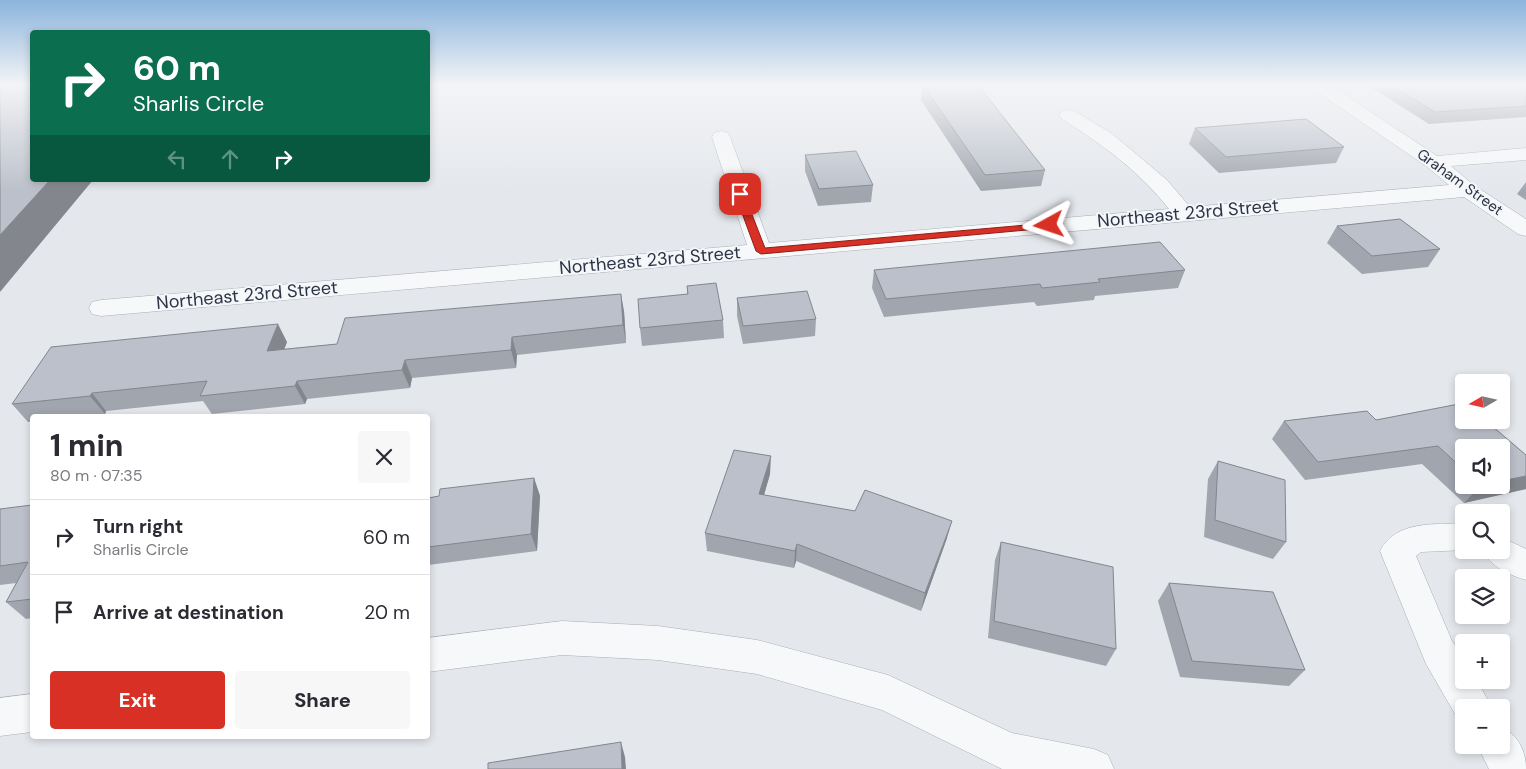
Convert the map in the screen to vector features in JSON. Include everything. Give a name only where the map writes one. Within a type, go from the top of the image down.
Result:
[{"type":"street","points":[[1078,121],[1104,137],[1160,184],[1183,213]]},
{"type":"street","name":"Graham Street","points":[[1372,121],[1526,229]]},
{"type":"street","points":[[721,137],[746,213],[761,251]]},
{"type":"street","points":[[1433,162],[1526,154]]},
{"type":"street","name":"Northeast 23rd Street","points":[[101,308],[1183,213],[1468,190]]},
{"type":"street","points":[[1455,537],[1415,539],[1397,551],[1439,652],[1468,699]]},
{"type":"street","points":[[1510,557],[1526,566]]},
{"type":"street","points":[[430,655],[562,638],[658,643],[757,657],[888,693],[1009,752],[1094,769]]},
{"type":"street","points":[[0,717],[30,713]]},
{"type":"street","points":[[1503,754],[1512,769]]},
{"type":"building","points":[[0,121],[30,121],[30,182],[48,182],[0,235]]},
{"type":"building","points":[[948,121],[1006,121],[1045,170],[985,175]]},
{"type":"building","points":[[1283,121],[1309,121],[1344,147],[1226,157],[1195,128]]},
{"type":"building","points":[[856,151],[873,185],[819,189],[805,155]]},
{"type":"building","points":[[1400,219],[1440,249],[1372,256],[1337,226]]},
{"type":"building","points":[[1160,242],[1185,270],[1098,279],[1100,282],[1042,288],[1040,284],[886,299],[874,270]]},
{"type":"building","points":[[716,283],[723,320],[640,328],[638,299],[688,294],[687,286]]},
{"type":"building","points":[[807,291],[816,319],[743,326],[737,298]]},
{"type":"building","points":[[621,294],[623,325],[512,337],[511,350],[405,360],[402,370],[297,381],[295,386],[200,396],[207,381],[92,393],[90,396],[12,404],[51,347],[278,324],[267,351],[337,344],[345,318]]},
{"type":"building","points":[[1455,405],[1455,429],[1496,429],[1507,439],[1455,439],[1455,462],[1438,446],[1318,462],[1284,421],[1367,411],[1376,420]]},
{"type":"building","points":[[1510,441],[1526,455],[1526,476],[1510,479]]},
{"type":"building","points":[[734,450],[771,456],[759,494],[855,511],[865,490],[952,521],[925,593],[797,544],[795,551],[705,533]]},
{"type":"building","points":[[1218,461],[1285,480],[1286,542],[1215,520]]},
{"type":"building","points":[[534,478],[531,534],[430,547],[430,498],[439,496],[440,489]]},
{"type":"building","points":[[30,505],[30,599],[6,602],[28,562],[0,566],[0,509]]},
{"type":"building","points":[[1001,542],[1113,567],[1116,649],[994,621]]},
{"type":"building","points":[[1169,583],[1273,592],[1305,670],[1192,661]]},
{"type":"building","points":[[621,742],[622,769],[488,769],[488,763]]},
{"type":"route","points":[[740,194],[761,251],[1049,225]]}]
